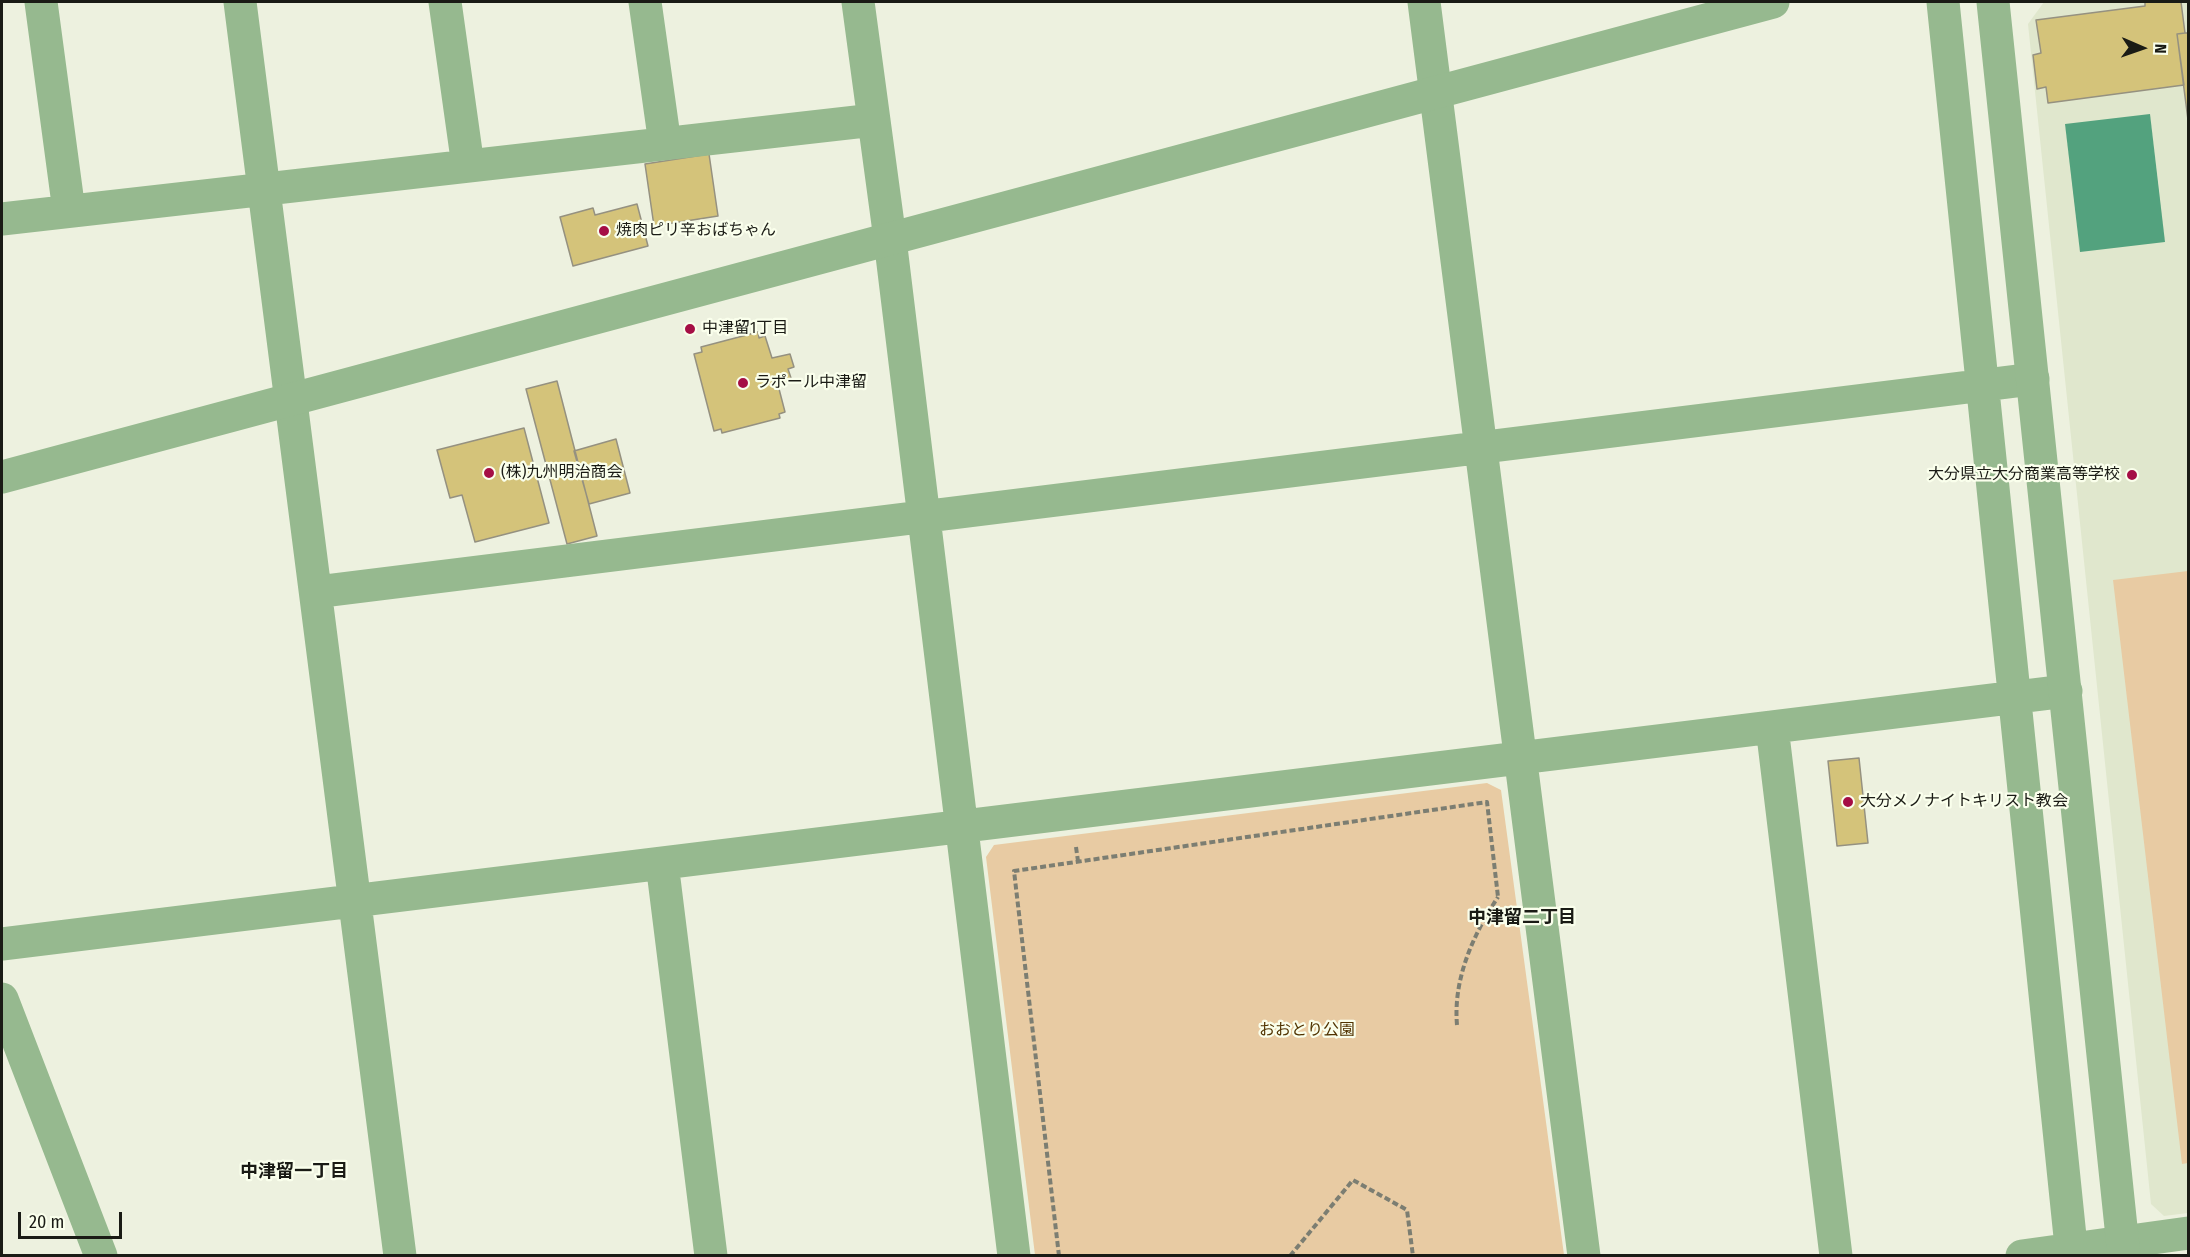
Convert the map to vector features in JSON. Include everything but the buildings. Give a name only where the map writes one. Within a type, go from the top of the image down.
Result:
[{"type":"street","points":[[41,2],[69,211]]},
{"type":"street","points":[[240,2],[400,1256]]},
{"type":"street","points":[[445,2],[468,166]]},
{"type":"street","points":[[645,2],[664,144]]},
{"type":"street","points":[[858,2],[890,239],[1014,1256]]},
{"type":"street","points":[[1424,2],[1584,1256]]},
{"type":"street","points":[[2,477],[1436,92],[1702,11],[1773,2]]},
{"type":"street","points":[[1943,2],[2072,1252]]},
{"type":"street","points":[[1993,2],[2124,1249]]},
{"type":"street","points":[[2,219],[874,120]]},
{"type":"street","points":[[316,591],[2033,379]]},
{"type":"street","points":[[2,944],[2066,691]]},
{"type":"street","points":[[1772,727],[1836,1256]]},
{"type":"street","points":[[662,863],[711,1256]]},
{"type":"street","points":[[2,999],[101,1256]]},
{"type":"street","points":[[2022,1256],[2124,1249],[2188,1233]]},
{"type":"path","points":[[1059,1256],[1014,871],[1487,802],[1498,897],[1466,955],[1455,999],[1457,1025]]},
{"type":"path","points":[[1498,897],[1537,888]]},
{"type":"path","points":[[1290,1256],[1353,1180],[1407,1210],[1413,1256]]},
{"type":"shaded area","name":"大分県立大分商業高等学校","points":[[2044,2],[2188,2],[2188,1213],[2164,1216],[2151,1204],[2028,24]]},
{"type":"shaded area","points":[[2150,114],[2165,242],[2080,252],[2065,124]]},
{"type":"green space","points":[[2188,571],[2188,1163],[2182,1164],[2113,580]]},
{"type":"green space","name":"おおとり公園","points":[[1487,783],[1501,790],[1564,1255],[1035,1255],[986,857],[994,845]]},
{"type":"place","name":"焼肉ピリ辛おばちゃん","points":[[604,231]]},
{"type":"place","name":"中津留1丁目","points":[[690,329]]},
{"type":"place","name":"ラポール中津留","points":[[743,383]]},
{"type":"place","name":"(株)九州明治商会","points":[[489,473]]},
{"type":"place","name":"大分県立大分商業高等学校","points":[[2132,475]]},
{"type":"place","name":"大分メノナイトキリスト教会","points":[[1848,802]]},
{"type":"district","name":"中津留二丁目","points":[[1522,918]]},
{"type":"district","name":"中津留一丁目","points":[[294,1172]]}]
